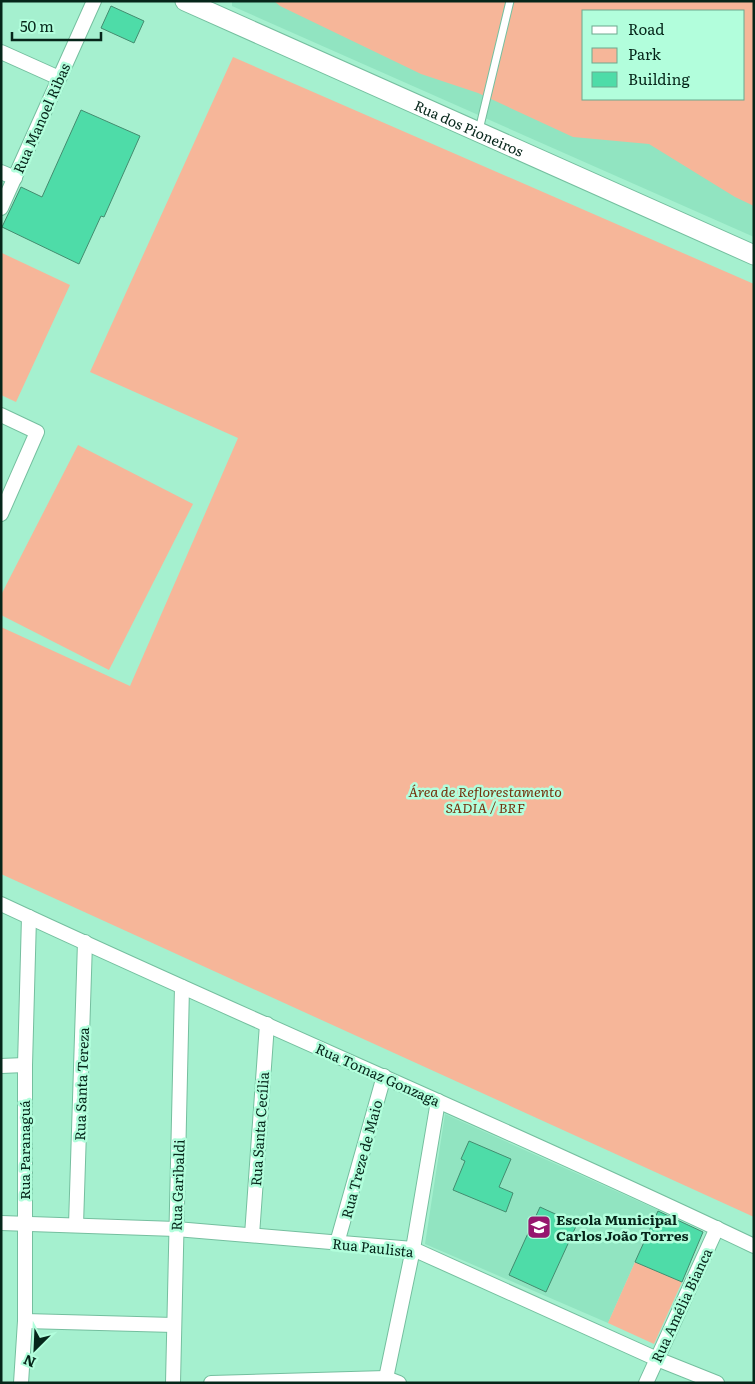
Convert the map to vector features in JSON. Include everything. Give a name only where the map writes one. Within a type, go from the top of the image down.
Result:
[{"type":"main road","name":"Rua dos Pioneiros","points":[[185,1],[754,255]]},
{"type":"street","name":"Rua Manoel Ribas","points":[[1,208],[94,1]]},
{"type":"street","points":[[1,52],[59,78]]},
{"type":"street","points":[[1,172],[14,178]]},
{"type":"street","points":[[1,415],[37,432],[1,514]]},
{"type":"street","name":"Rua Tomaz Gonzaga","points":[[1,904],[182,987],[384,1076],[754,1246]]},
{"type":"street","name":"Rua Paranaguá","points":[[21,1383],[25,1321],[25,1065],[30,917]]},
{"type":"street","name":"Rua Santa Tereza","points":[[76,1226],[85,942]]},
{"type":"street","name":"Rua Garibaldi","points":[[172,1383],[182,987]]},
{"type":"street","name":"Rua Santa Cecília","points":[[252,1235],[267,1024]]},
{"type":"street","points":[[1,1066],[25,1065]]},
{"type":"street","name":"Rua Treze de Maio","points":[[338,1243],[384,1076]]},
{"type":"street","points":[[211,1383],[390,1381],[438,1101]]},
{"type":"street","name":"Rua Paulista","points":[[1,1223],[176,1229],[413,1248],[657,1359],[718,1383]]},
{"type":"street","name":"Rua Amélia Bianca","points":[[646,1383],[717,1228]]},
{"type":"street","points":[[25,1321],[174,1325]]},
{"type":"lane","points":[[478,132],[510,1]]},
{"type":"shaded area","points":[[232,1],[754,1],[754,237],[232,6]]},
{"type":"shaded area","name":"Escola Municipal Carlos João Torres","points":[[445,1114],[658,1210],[608,1323],[425,1244]]},
{"type":"green space","points":[[274,1],[754,1],[754,206],[735,197],[649,144],[573,137],[478,93],[421,74],[280,6]]},
{"type":"green space","name":"Área de Reflorestamento SADIA / BRF","points":[[233,57],[754,284],[754,1217],[1,874],[1,627],[130,686],[238,438],[90,372]]},
{"type":"green space","points":[[2,253],[70,285],[16,402],[1,395]]},
{"type":"green space","points":[[78,445],[193,504],[109,670],[1,615],[1,595]]},
{"type":"green space","points":[[635,1262],[682,1282],[654,1344],[608,1323]]},
{"type":"building","points":[[111,6],[144,21],[134,43],[101,28]]},
{"type":"building","points":[[81,110],[140,136],[104,217],[101,216],[79,264],[2,227],[21,187],[42,197]]},
{"type":"building","points":[[469,1141],[511,1159],[499,1187],[513,1193],[506,1212],[453,1190],[465,1161],[461,1159]]},
{"type":"building","points":[[540,1207],[577,1224],[546,1292],[509,1275]]},
{"type":"building","points":[[658,1211],[703,1232],[682,1282],[635,1262]]},
{"type":"place","name":"Escola Municipal Carlos João Torres","points":[[539,1227]]}]
